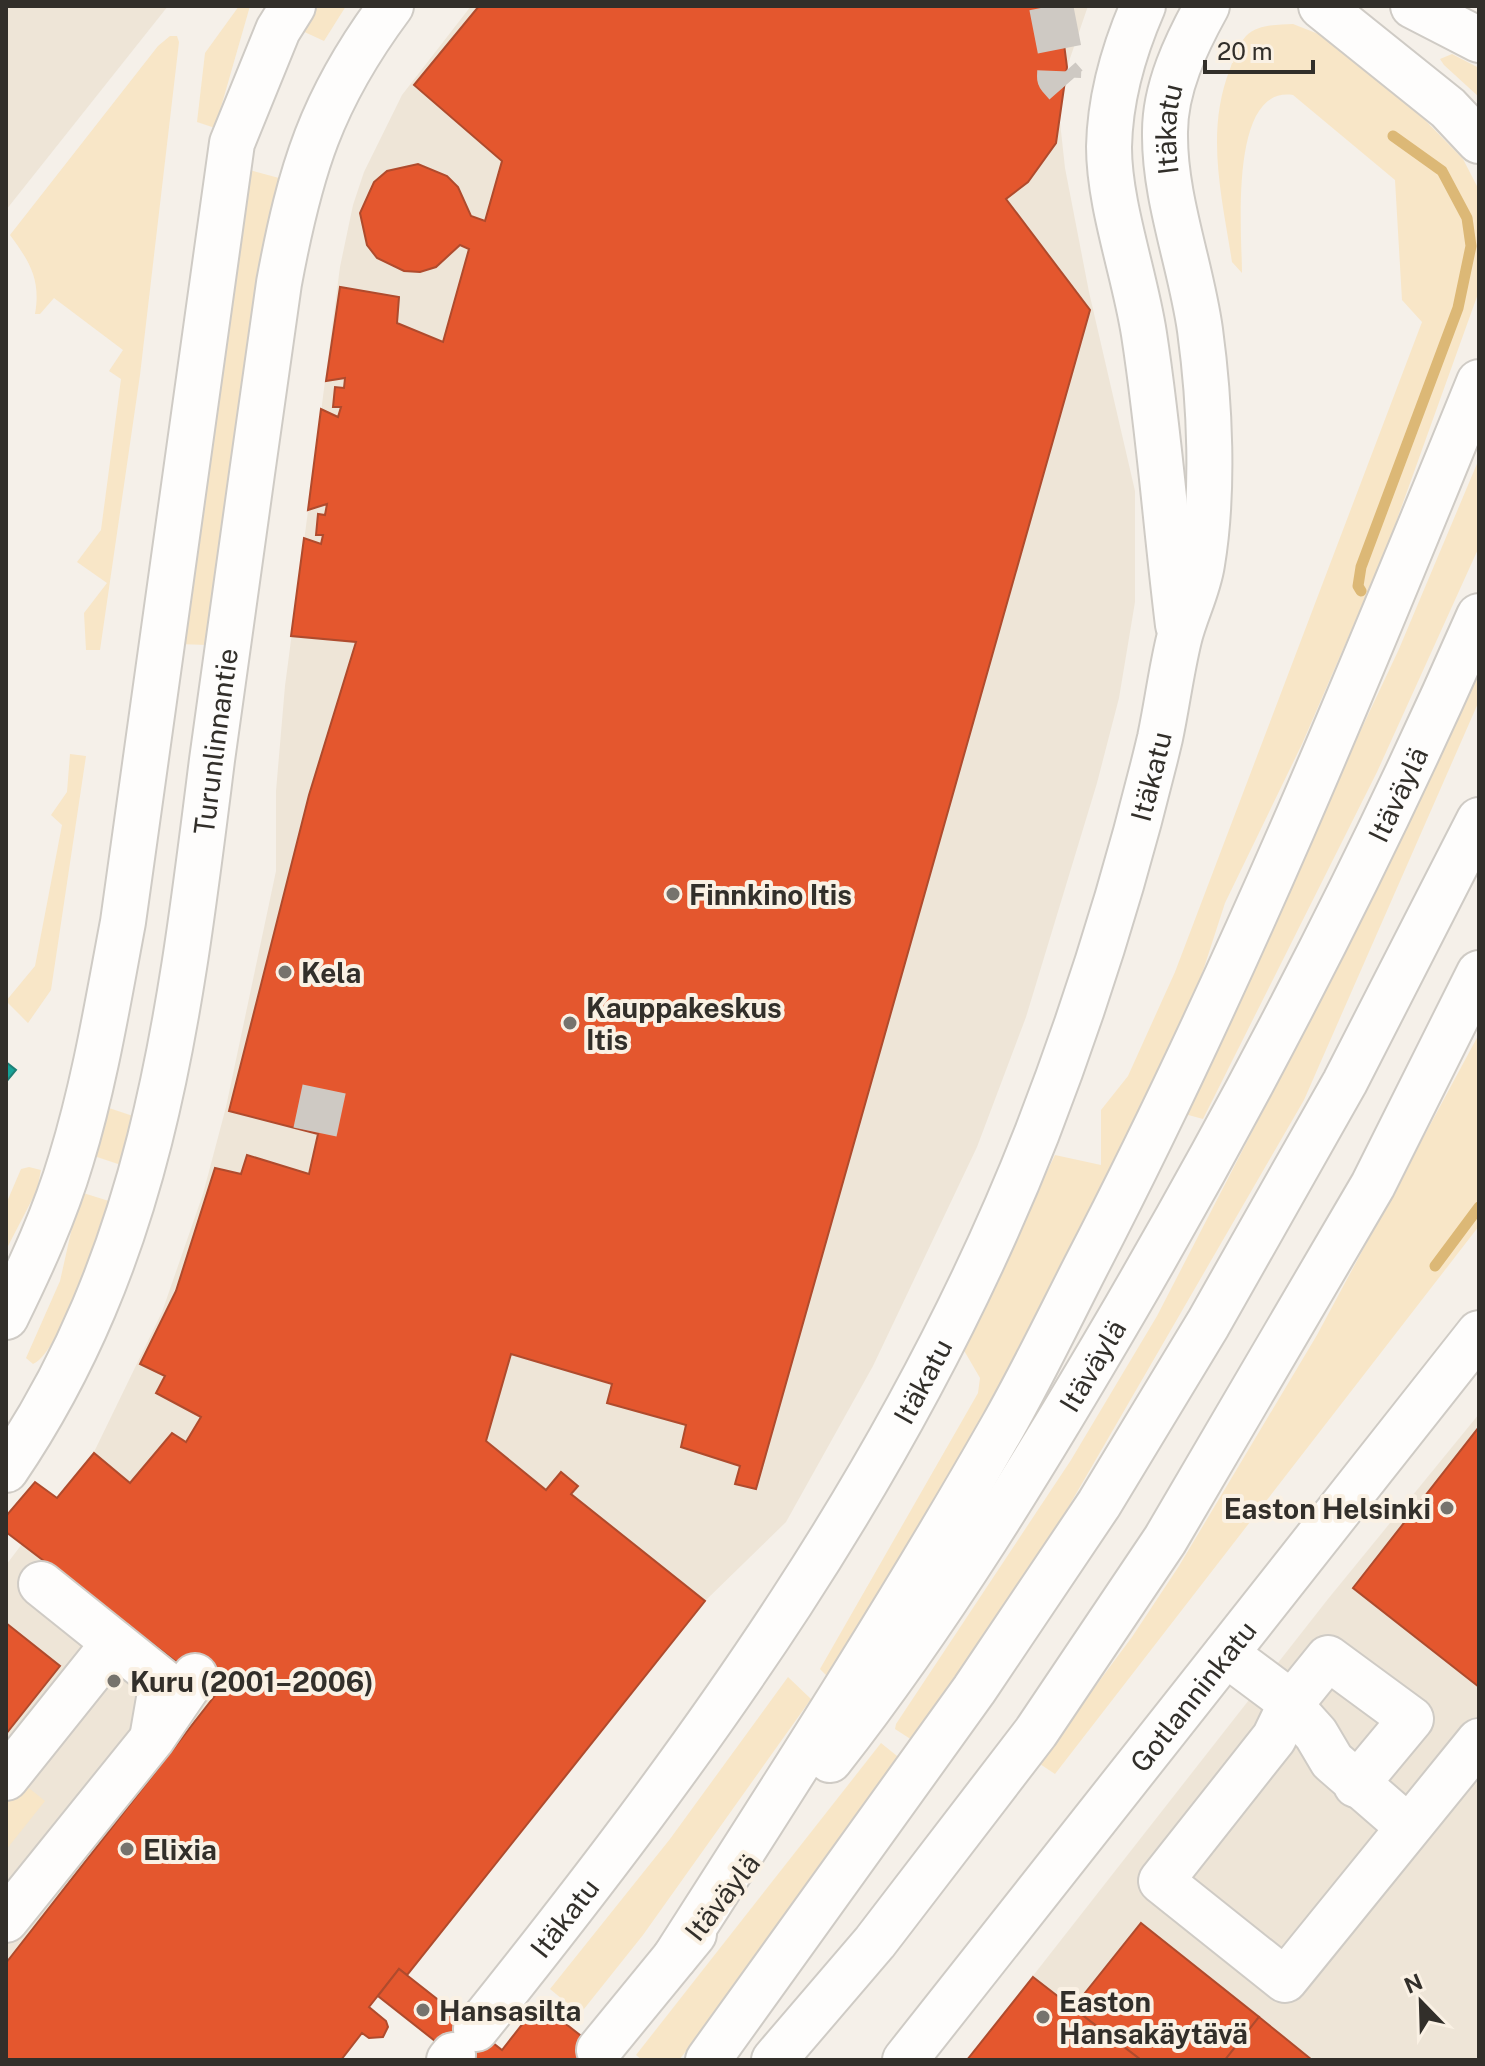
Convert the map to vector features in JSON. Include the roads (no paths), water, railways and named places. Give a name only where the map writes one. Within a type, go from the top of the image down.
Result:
[{"type":"main road","points":[[6,1317],[57,1204],[72,1159],[103,1031],[123,922],[232,143],[278,30],[293,6]]},
{"type":"main road","name":"Turunlinnantie","points":[[6,1470],[45,1407],[89,1320],[141,1178],[186,971],[221,694],[291,214],[305,164],[332,96],[354,56],[391,6]]},
{"type":"main road","name":"Itäkatu","points":[[1143,6],[1125,48],[1113,95],[1109,150],[1144,331],[1166,495],[1179,637]]},
{"type":"main road","name":"Itäkatu","points":[[459,2048],[581,1896],[784,1618],[862,1490],[969,1289],[1036,1135],[1128,862],[1154,761],[1179,637],[1202,567],[1208,429],[1199,325],[1168,166],[1165,131],[1175,79],[1207,6]]},
{"type":"main road","points":[[1321,6],[1448,108],[1479,141]]},
{"type":"main road","points":[[1413,6],[1479,40]]},
{"type":"main road","points":[[675,1957],[845,1690],[1004,1424],[1114,1212],[1219,999],[1342,720],[1479,382]]},
{"type":"main road","name":"Itäväylä","points":[[599,2050],[869,1710],[974,1556],[1066,1410],[1207,1167],[1283,1027],[1428,734],[1479,616]]},
{"type":"main road","points":[[708,2060],[974,1690],[1099,1504],[1208,1324],[1345,1082],[1479,820]]},
{"type":"main road","points":[[774,2060],[875,1942],[1036,1732],[1165,1540],[1373,1185],[1479,973]]},
{"type":"main road","name":"Gotlanninkatu","points":[[905,2060],[1479,1333]]},
{"type":"main road","points":[[6,1920],[160,1746],[178,1673],[114,1643],[43,1593]]},
{"type":"main road","points":[[6,1778],[114,1643]]},
{"type":"main road","points":[[1226,1654],[1290,1705],[1316,1734],[1332,1761],[1408,1827]]},
{"type":"main road","points":[[1356,1785],[1411,1719],[1328,1658],[1290,1705],[1274,1738],[1161,1881],[1285,1980],[1408,1827],[1476,1752]]},
{"type":"waterway","points":[[1361,591],[1358,586],[1361,567],[1458,308],[1471,246],[1467,218],[1442,171],[1393,136]]},
{"type":"waterway","points":[[1435,1266],[1479,1207]]},
{"type":"tunnel","points":[[1051,6],[1060,52],[1059,77],[1066,85]]},
{"type":"tunnel","points":[[315,1132],[325,1085]]},
{"type":"place","name":"Finnkino Itis","points":[[673,894]]},
{"type":"place","name":"Kela","points":[[285,972]]},
{"type":"place","name":"Kauppakeskus Itis","points":[[570,1023]]},
{"type":"place","name":"Easton Helsinki","points":[[1447,1508]]},
{"type":"place","name":"Kuru (2001–2006)","points":[[114,1681]]},
{"type":"place","name":"Elixia","points":[[127,1849]]},
{"type":"place","name":"Hansasilta","points":[[423,2010]]},
{"type":"place","name":"Easton Hansakäytävä","points":[[1043,2017]]}]
